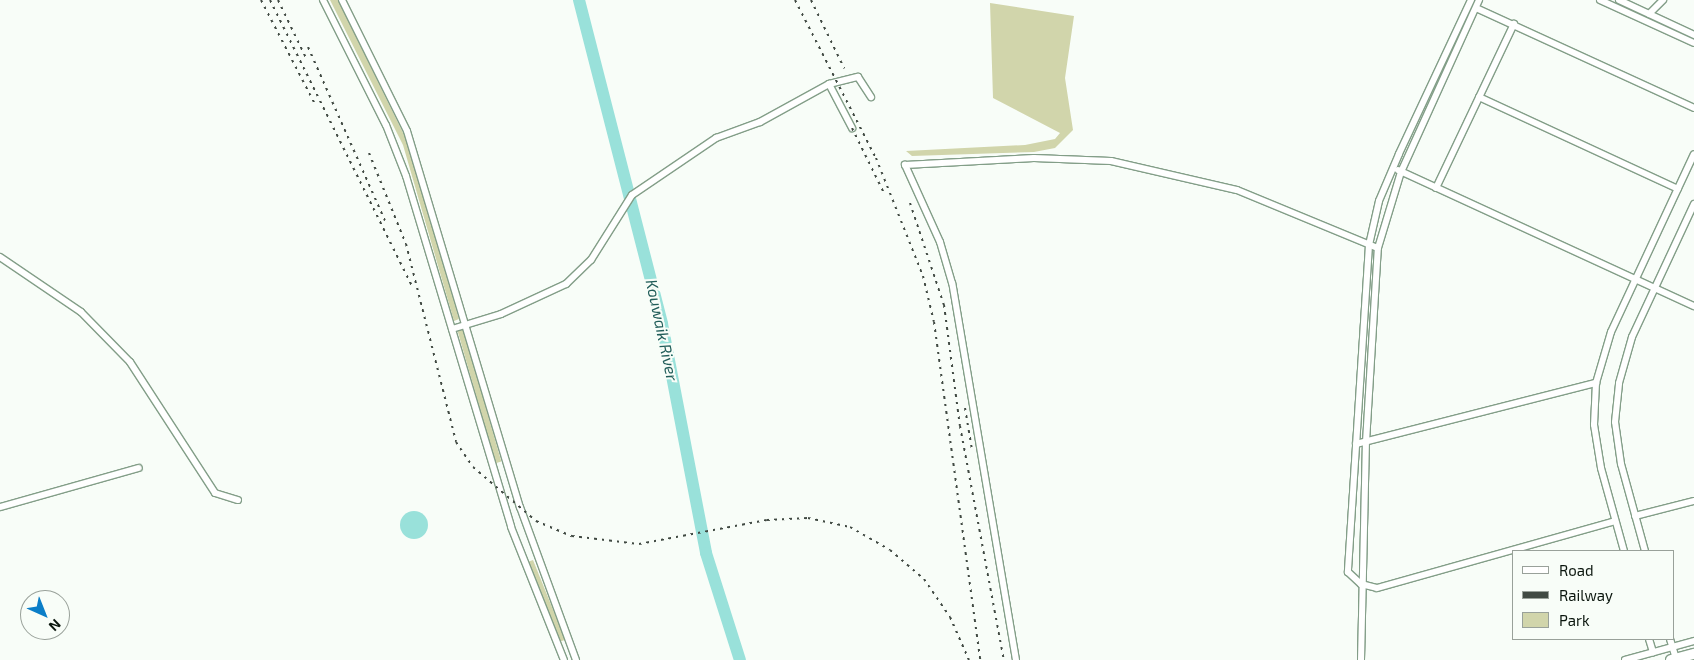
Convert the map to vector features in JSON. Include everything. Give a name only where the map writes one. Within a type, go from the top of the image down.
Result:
[{"type":"highway","points":[[1673,659],[1694,654]]},
{"type":"street","points":[[323,0],[386,125],[452,329],[511,527],[564,660]]},
{"type":"street","points":[[342,0],[407,132],[526,528],[576,660]]},
{"type":"street","points":[[1471,0],[1394,168],[1369,245],[1347,565],[1350,576],[1361,584],[1385,586],[1512,550]]},
{"type":"street","points":[[1361,660],[1361,584],[1366,442],[1378,248],[1402,172],[1480,0]]},
{"type":"street","points":[[1600,0],[1694,43]]},
{"type":"street","points":[[1619,0],[1694,35]]},
{"type":"street","points":[[1649,14],[1664,0]]},
{"type":"street","points":[[1476,8],[1694,108]]},
{"type":"street","points":[[1436,188],[1514,24]]},
{"type":"street","points":[[452,329],[566,284],[591,260],[632,195],[716,138],[760,122],[830,84],[858,77],[871,97]]},
{"type":"street","points":[[830,84],[852,128]]},
{"type":"street","points":[[1479,97],[1678,189]]},
{"type":"street","points":[[1624,550],[1615,521],[1594,425],[1596,383],[1611,332],[1694,154]]},
{"type":"street","points":[[1016,660],[952,283],[940,242],[905,165],[1034,158],[1111,161],[1237,190],[1378,248]]},
{"type":"street","points":[[1394,168],[1694,306]]},
{"type":"street","points":[[1645,550],[1635,516],[1615,422],[1628,353],[1694,204]]},
{"type":"street","points":[[0,257],[80,312],[130,362],[215,493],[238,500]]},
{"type":"street","points":[[1362,354],[1371,354]]},
{"type":"street","points":[[1356,444],[1596,383]]},
{"type":"street","points":[[0,507],[139,468]]},
{"type":"street","points":[[1635,516],[1694,501]]},
{"type":"street","points":[[1512,550],[1615,521]]},
{"type":"street","points":[[1649,640],[1653,652]]},
{"type":"street","points":[[1670,640],[1673,659]]},
{"type":"street","points":[[1625,660],[1694,641]]},
{"type":"green space","points":[[330,0],[338,0],[408,143],[459,319],[454,321],[403,145]]},
{"type":"green space","points":[[990,3],[1074,16],[1065,78],[1073,130],[1055,148],[1034,152],[912,156],[906,151],[1025,145],[1055,139],[1060,133],[993,98]]},
{"type":"green space","points":[[463,328],[501,462],[496,463],[457,330]]},
{"type":"green space","points":[[533,560],[565,640],[559,642],[527,563]]},
{"type":"water","points":[[414,511],[424,515],[428,525],[424,535],[414,539],[404,535],[400,525],[404,515]]},
{"type":"waterway","name":"Kouwaik River","points":[[579,0],[662,324],[706,553],[740,660]]},
{"type":"railway","points":[[261,0],[315,104]]},
{"type":"railway","points":[[270,0],[412,286]]},
{"type":"railway","points":[[278,0],[306,58]]},
{"type":"railway","points":[[795,0],[876,158],[923,276],[934,322],[980,660]]},
{"type":"railway","points":[[811,0],[844,68]]},
{"type":"railway","points":[[308,47],[385,221]]},
{"type":"railway","points":[[852,128],[884,193]]},
{"type":"railway","points":[[369,153],[406,244],[456,442],[473,467],[536,521],[572,536],[639,544],[767,520],[808,518],[850,527],[890,550],[924,579],[950,617],[969,660]]},
{"type":"railway","points":[[910,203],[944,305],[960,426],[1004,660]]},
{"type":"railway","points":[[965,408],[972,450]]}]
